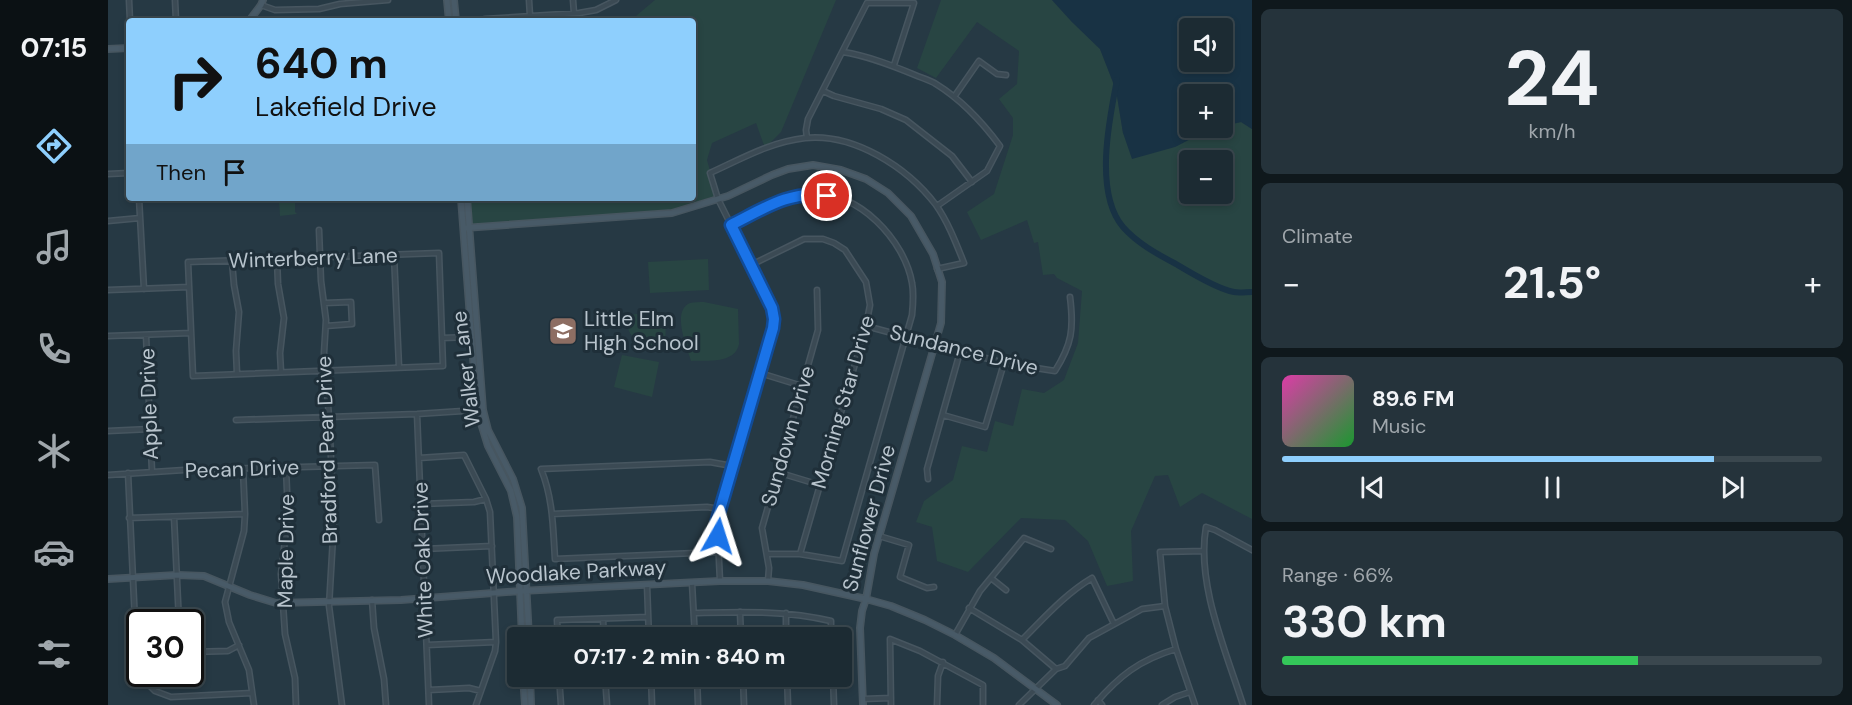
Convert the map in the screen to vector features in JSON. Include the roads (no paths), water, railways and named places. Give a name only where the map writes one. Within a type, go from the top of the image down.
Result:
[{"type":"street","points":[[129,0],[130,18]]},
{"type":"street","points":[[175,0],[176,18]]},
{"type":"street","points":[[251,18],[262,2],[275,10],[288,10],[319,9],[346,2],[388,0]]},
{"type":"street","points":[[447,0],[448,18]]},
{"type":"street","points":[[453,0],[456,18]]},
{"type":"street","points":[[529,0],[530,16]]},
{"type":"street","points":[[573,0],[574,13]]},
{"type":"street","points":[[508,18],[596,10],[616,0]]},
{"type":"street","points":[[807,138],[808,119],[867,3],[915,3],[894,65]]},
{"type":"street","points":[[108,49],[126,48]]},
{"type":"street","points":[[843,51],[894,65],[935,83],[985,126],[1000,146],[987,171],[937,206]]},
{"type":"street","points":[[954,97],[979,61],[997,74],[1006,75]]},
{"type":"street","points":[[823,91],[880,109],[906,120],[952,156],[972,182]]},
{"type":"street","points":[[720,582],[717,520],[774,319],[772,308],[718,199],[710,173],[760,149],[807,138],[838,140],[868,151],[896,166],[918,184],[937,206],[955,240],[963,263],[938,269]]},
{"type":"street","name":"Sunflower Drive","points":[[467,228],[659,215],[718,199],[788,169],[813,165],[841,170],[866,179],[888,194],[911,216],[933,255],[942,282],[941,323],[879,536],[862,611],[860,628],[863,702]]},
{"type":"street","points":[[108,174],[126,173]]},
{"type":"street","points":[[731,225],[777,201],[815,194],[840,198],[875,218],[896,246],[912,282],[912,315],[907,336],[842,561],[800,554],[768,554]]},
{"type":"street","points":[[139,201],[144,289]]},
{"type":"street","name":"Walker Lane","points":[[462,201],[467,228]]},
{"type":"street","name":"Walker Lane","points":[[467,201],[480,410],[513,478],[522,508],[522,627]]},
{"type":"street","points":[[108,221],[140,218]]},
{"type":"street","name":"Bradford Pear Drive","points":[[319,230],[321,281],[325,303],[325,370],[334,520],[329,602],[342,705]]},
{"type":"street","name":"Morning Star Drive","points":[[751,265],[804,239],[823,239],[845,250],[866,282],[870,305],[866,326],[800,554]]},
{"type":"street","name":"Winterberry Lane","points":[[189,287],[188,262],[439,253],[442,338]]},
{"type":"street","points":[[394,255],[399,367]]},
{"type":"street","points":[[277,259],[278,284],[284,318],[280,353],[281,372]]},
{"type":"street","points":[[232,261],[239,312],[237,374]]},
{"type":"street","points":[[108,290],[189,287],[193,376],[443,366],[442,338],[474,337]]},
{"type":"street","name":"Sundown Drive","points":[[768,581],[768,554],[762,528],[818,330],[817,290]]},
{"type":"street","name":"Sundance Drive","points":[[866,326],[1004,363],[1055,371],[1066,353],[1071,338],[1070,297]]},
{"type":"street","points":[[325,303],[351,302],[352,324],[326,326]]},
{"type":"street","points":[[108,336],[191,333]]},
{"type":"street","name":"Apple Drive","points":[[146,335],[152,472]]},
{"type":"street","points":[[928,479],[927,469],[960,352]]},
{"type":"street","points":[[943,415],[985,427],[1004,363]]},
{"type":"street","points":[[760,373],[802,386]]},
{"type":"street","points":[[236,420],[480,410]]},
{"type":"street","name":"White Oak Drive","points":[[417,414],[429,705]]},
{"type":"street","points":[[108,431],[150,429]]},
{"type":"street","points":[[419,458],[464,455],[486,499],[491,520],[496,642],[476,705]]},
{"type":"street","points":[[719,552],[555,559],[548,485],[541,469],[710,462],[732,466]]},
{"type":"street","name":"Pecan Drive","points":[[108,475],[375,465],[379,520]]},
{"type":"street","name":"Maple Drive","points":[[286,468],[288,514],[281,574],[285,634],[295,678],[296,705]]},
{"type":"street","points":[[243,469],[245,514],[242,539],[225,602],[226,614],[249,670],[254,705]]},
{"type":"street","points":[[777,472],[820,485]]},
{"type":"street","points":[[128,473],[134,609]]},
{"type":"street","points":[[421,504],[474,502],[486,499]]},
{"type":"street","points":[[552,514],[707,507],[720,509]]},
{"type":"street","points":[[129,518],[245,514]]},
{"type":"street","points":[[174,517],[178,609]]},
{"type":"street","points":[[1243,705],[1215,619],[1207,583],[1204,551],[1206,527],[1252,550]]},
{"type":"street","points":[[879,536],[909,545],[900,577],[927,588],[934,586]]},
{"type":"street","points":[[956,635],[969,608],[1024,538],[1051,549]]},
{"type":"street","points":[[423,549],[492,546]]},
{"type":"street","points":[[1195,705],[1176,649],[1165,606],[1160,552],[1204,551]]},
{"type":"street","name":"Woodlake Parkway","points":[[108,579],[177,575],[204,576],[265,600],[284,602],[425,599],[493,592],[768,581],[813,587],[866,599],[926,620],[994,658],[1057,705]]},
{"type":"street","points":[[991,578],[1006,590]]},
{"type":"street","points":[[1022,640],[1060,601],[1092,578],[1114,624]]},
{"type":"street","points":[[692,583],[695,627]]},
{"type":"street","points":[[647,585],[648,627]]},
{"type":"street","name":"Walker Lane","points":[[524,591],[528,627]]},
{"type":"street","points":[[372,600],[386,705]]},
{"type":"street","points":[[1019,705],[1056,669],[1065,666],[1089,638],[1142,609],[1165,606]]},
{"type":"street","points":[[969,608],[1022,640],[1056,669]]},
{"type":"street","points":[[740,612],[741,627]]},
{"type":"street","points":[[694,613],[786,613],[831,621],[831,627]]},
{"type":"street","points":[[786,613],[786,627]]},
{"type":"street","points":[[557,627],[557,620],[648,616]]},
{"type":"street","points":[[603,619],[603,627]]},
{"type":"street","points":[[891,705],[890,639],[902,642],[943,662],[982,685],[983,705]]},
{"type":"street","points":[[427,645],[496,642]]},
{"type":"street","points":[[204,652],[228,651],[239,645]]},
{"type":"street","points":[[1094,705],[1131,669],[1154,656],[1176,649]]},
{"type":"street","points":[[937,705],[938,676],[943,662]]},
{"type":"street","points":[[150,687],[171,697],[252,693]]},
{"type":"street","points":[[524,687],[525,705]]},
{"type":"street","points":[[530,687],[531,705]]},
{"type":"street","points":[[560,687],[561,705]]},
{"type":"street","points":[[606,687],[607,705]]},
{"type":"street","points":[[651,687],[652,705]]},
{"type":"street","points":[[697,687],[698,705]]},
{"type":"street","points":[[743,687],[744,705]]},
{"type":"street","points":[[787,687],[788,705]]},
{"type":"street","points":[[833,687],[834,705]]},
{"type":"street","points":[[429,690],[469,688],[481,691]]},
{"type":"street","points":[[1162,705],[1175,697],[1191,692]]},
{"type":"street","points":[[863,702],[891,698]]},
{"type":"street","points":[[1098,700],[1102,705]]},
{"type":"water","points":[[1052,0],[1252,0],[1252,129],[1241,122],[1233,124],[1233,84],[1179,84],[1179,138],[1193,138],[1175,147],[1132,159],[1123,133],[1116,90],[1100,49]]},
{"type":"waterway","points":[[1117,80],[1110,115],[1106,156],[1106,176],[1114,213],[1123,227],[1148,248],[1220,288],[1234,292],[1252,292]]},
{"type":"place","name":"Little Elm High School","points":[[563,331]]}]
